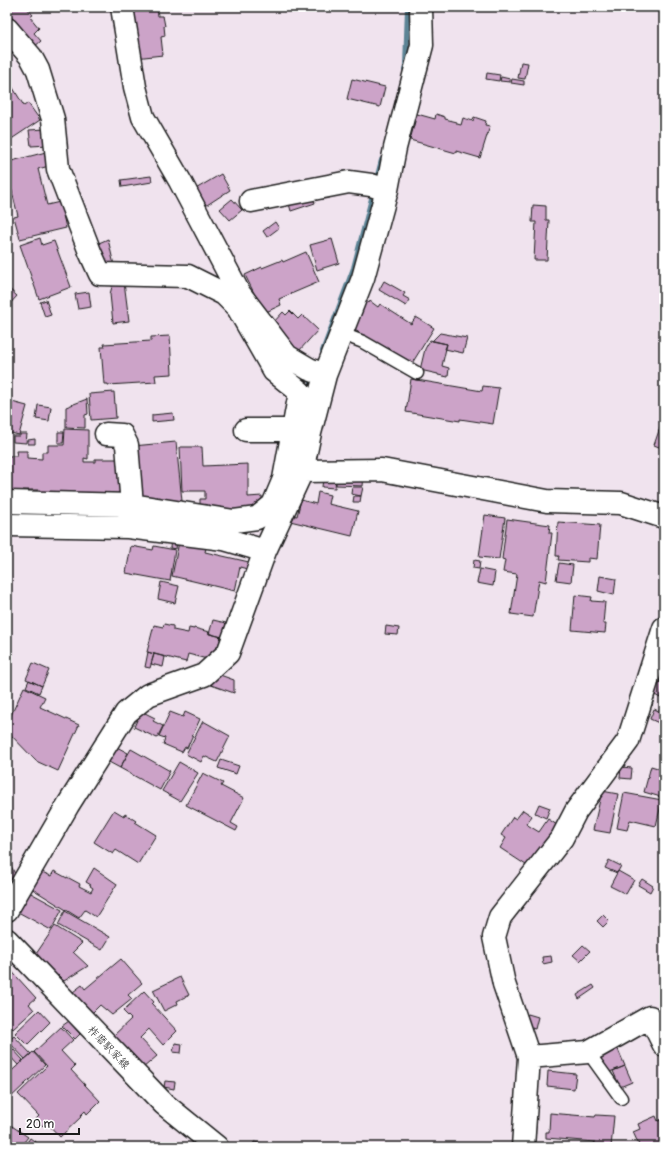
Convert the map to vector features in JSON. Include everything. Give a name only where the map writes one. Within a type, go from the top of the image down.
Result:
[{"type":"street","points":[[7,910],[68,805],[126,713],[148,695],[204,675],[228,654],[265,551],[302,471],[300,392],[274,371],[238,308],[180,181],[143,117],[135,87],[122,7]]},
{"type":"street","points":[[7,502],[132,505],[234,521],[257,518],[273,505],[301,432],[318,372],[340,333],[363,278],[379,187],[395,148],[422,45],[421,7]]},
{"type":"street","points":[[7,29],[31,57],[38,70],[53,119],[58,169],[100,274],[188,276],[231,293],[288,356],[318,372]]},
{"type":"street","points":[[251,201],[349,182],[379,187]]},
{"type":"street","points":[[246,430],[301,432]]},
{"type":"street","points":[[106,434],[122,435],[127,445],[132,505],[128,527]]},
{"type":"street","points":[[302,471],[382,470],[547,501],[621,502],[664,517]]},
{"type":"street","points":[[7,525],[128,527],[224,539],[265,551]]},
{"type":"street","points":[[523,1147],[529,1057],[504,984],[494,937],[500,918],[562,838],[576,811],[628,741],[664,628]]},
{"type":"street","name":"柞磨駅家線","points":[[7,940],[164,1104],[217,1147]]},
{"type":"street","points":[[529,1057],[588,1052],[650,1017],[664,1045]]},
{"type":"lane","points":[[340,333],[363,342],[417,373]]},
{"type":"lane","points":[[588,1052],[621,1098]]},
{"type":"building","points":[[7,7],[26,7],[33,15],[30,17],[39,28],[34,33],[41,41],[33,48],[7,20]]},
{"type":"building","points":[[157,7],[158,16],[163,16],[165,26],[165,36],[161,37],[163,55],[135,58],[129,10]]},
{"type":"building","points":[[521,62],[528,63],[525,79],[518,78]]},
{"type":"building","points":[[487,73],[500,75],[499,81],[486,79]]},
{"type":"building","points":[[501,77],[510,79],[510,82],[500,81]]},
{"type":"building","points":[[7,78],[24,106],[28,103],[40,120],[10,140],[7,135]]},
{"type":"building","points":[[352,79],[385,87],[380,107],[347,99]]},
{"type":"building","points":[[512,79],[524,81],[524,85],[511,83]]},
{"type":"building","points":[[417,114],[435,119],[436,114],[461,125],[463,118],[473,121],[474,117],[486,121],[485,125],[490,126],[480,158],[410,140]]},
{"type":"building","points":[[46,129],[48,145],[31,146],[29,130]]},
{"type":"building","points":[[46,152],[49,166],[38,169],[47,205],[60,202],[66,228],[20,239],[14,217],[18,216],[8,175],[11,174],[8,162]]},
{"type":"building","points":[[221,174],[230,190],[204,207],[194,190]]},
{"type":"building","points":[[151,176],[152,182],[122,187],[121,180]]},
{"type":"building","points":[[311,193],[315,203],[291,211],[288,200]]},
{"type":"building","points":[[232,199],[242,210],[230,220],[220,209]]},
{"type":"building","points":[[533,205],[546,206],[546,220],[549,220],[547,260],[534,260],[536,222],[532,222]]},
{"type":"building","points":[[275,222],[279,228],[267,237],[263,231]]},
{"type":"building","points":[[40,238],[42,245],[54,241],[71,287],[39,299],[20,245]]},
{"type":"building","points":[[108,239],[114,265],[104,261],[99,243]]},
{"type":"building","points":[[332,239],[339,263],[317,270],[310,245]]},
{"type":"building","points":[[306,252],[319,282],[279,299],[281,305],[264,313],[245,275],[262,267],[282,260],[283,262]]},
{"type":"building","points":[[384,281],[405,293],[403,296],[410,300],[406,306],[379,290]]},
{"type":"building","points":[[124,282],[129,321],[113,323],[110,294],[113,283]]},
{"type":"building","points":[[7,287],[17,296],[7,307]]},
{"type":"building","points":[[89,292],[91,307],[78,309],[75,294]]},
{"type":"building","points":[[362,298],[369,303],[370,301],[378,307],[380,304],[411,324],[416,317],[434,328],[411,365],[350,327]]},
{"type":"building","points":[[46,300],[51,315],[45,317],[40,302]]},
{"type":"building","points":[[290,311],[298,319],[302,315],[318,330],[298,352],[272,324],[283,312],[286,315]]},
{"type":"building","points":[[440,333],[467,338],[463,353],[445,349],[447,344],[432,341]]},
{"type":"building","points":[[170,336],[172,374],[155,375],[156,382],[104,384],[101,347],[105,347],[104,344],[151,341],[151,337]]},
{"type":"building","points":[[430,340],[447,344],[442,366],[449,368],[448,377],[420,370],[425,349]]},
{"type":"building","points":[[411,379],[482,391],[483,386],[499,388],[493,424],[460,419],[460,421],[406,412]]},
{"type":"building","points":[[114,392],[116,418],[91,420],[89,394]]},
{"type":"building","points":[[87,399],[88,414],[85,415],[85,428],[66,427],[66,407]]},
{"type":"building","points":[[8,401],[27,406],[19,435],[7,432]]},
{"type":"building","points":[[38,405],[51,407],[49,421],[36,419]]},
{"type":"building","points":[[173,413],[174,420],[152,422],[152,415]]},
{"type":"building","points":[[664,419],[664,449],[654,445]]},
{"type":"building","points":[[65,429],[88,430],[88,459],[84,458],[84,462],[95,462],[95,459],[123,459],[124,500],[40,496],[40,490],[23,490],[23,494],[7,494],[7,456],[17,456],[16,451],[27,451],[27,458],[42,459],[42,452],[48,452],[48,445],[64,445]]},
{"type":"building","points":[[58,432],[64,432],[63,443],[58,443]]},
{"type":"building","points":[[20,434],[27,434],[26,443],[13,442],[13,436],[20,436]]},
{"type":"building","points":[[35,439],[35,444],[28,444],[28,440]]},
{"type":"building","points":[[176,442],[182,501],[160,504],[143,501],[133,446]]},
{"type":"building","points":[[180,447],[202,447],[203,466],[248,464],[248,497],[262,496],[262,509],[200,511],[200,499],[205,499],[205,491],[182,491]]},
{"type":"building","points":[[364,475],[363,486],[336,485],[336,477]]},
{"type":"building","points":[[323,478],[336,478],[335,488],[322,487]]},
{"type":"building","points":[[352,487],[363,487],[361,496],[351,494]]},
{"type":"building","points":[[318,492],[330,495],[328,504],[358,511],[352,536],[290,521],[291,515],[297,516],[301,500],[316,504]]},
{"type":"building","points":[[354,496],[361,496],[360,502],[353,502]]},
{"type":"building","points":[[485,515],[505,518],[499,559],[479,557]]},
{"type":"building","points":[[507,519],[550,525],[549,533],[552,533],[546,582],[539,580],[533,617],[511,614],[517,574],[503,572],[505,560],[502,559]]},
{"type":"building","points":[[558,522],[600,525],[597,559],[588,558],[588,562],[558,560],[559,556],[556,556]]},
{"type":"building","points":[[171,538],[177,539],[176,549],[170,548]]},
{"type":"building","points":[[179,542],[206,548],[205,552],[249,562],[247,569],[240,567],[235,591],[172,576]]},
{"type":"building","points":[[131,546],[153,550],[154,546],[175,550],[170,581],[126,573]]},
{"type":"building","points":[[474,560],[480,561],[479,569],[473,568]]},
{"type":"building","points":[[559,563],[573,565],[571,582],[556,580]]},
{"type":"building","points":[[480,569],[495,572],[493,586],[477,583]]},
{"type":"building","points":[[600,576],[616,579],[614,595],[598,591]]},
{"type":"building","points":[[161,582],[179,586],[175,603],[158,599]]},
{"type":"building","points":[[575,595],[592,597],[591,601],[605,602],[603,624],[606,624],[605,633],[572,630]]},
{"type":"building","points":[[213,620],[226,623],[223,637],[209,634]]},
{"type":"building","points":[[164,624],[173,626],[173,630],[188,633],[189,628],[194,628],[221,637],[216,653],[207,659],[188,654],[186,662],[147,652],[154,625],[163,627]]},
{"type":"building","points":[[386,626],[399,628],[398,635],[385,634]]},
{"type":"building","points":[[148,652],[154,654],[150,668],[145,667]]},
{"type":"building","points":[[664,652],[664,687],[660,698],[655,695],[652,706],[646,705]]},
{"type":"building","points":[[154,654],[165,657],[163,667],[151,664]]},
{"type":"building","points":[[33,663],[49,670],[42,686],[26,679]]},
{"type":"building","points":[[220,675],[234,680],[234,693],[211,685],[213,676],[219,678]]},
{"type":"building","points":[[29,680],[42,686],[39,693],[26,687]]},
{"type":"building","points":[[24,687],[45,697],[40,707],[79,725],[58,771],[36,761],[7,731],[7,724]]},
{"type":"building","points":[[654,709],[663,713],[659,723],[650,719]]},
{"type":"building","points":[[141,711],[155,718],[153,721],[163,726],[157,738],[134,727]]},
{"type":"building","points":[[170,712],[183,717],[185,712],[200,719],[187,748],[185,747],[182,752],[163,744],[165,738],[159,736]]},
{"type":"building","points":[[664,720],[664,734],[659,732]]},
{"type":"building","points":[[203,721],[230,736],[217,762],[204,756],[201,762],[186,754]]},
{"type":"building","points":[[115,746],[128,753],[120,768],[107,761]]},
{"type":"building","points":[[131,749],[170,771],[160,790],[120,768]]},
{"type":"building","points":[[221,760],[239,766],[236,774],[218,768]]},
{"type":"building","points":[[179,762],[198,773],[180,801],[162,791]]},
{"type":"building","points":[[651,766],[664,770],[664,798],[644,792]]},
{"type":"building","points":[[621,767],[632,768],[631,779],[620,778]]},
{"type":"building","points":[[203,773],[223,783],[221,786],[244,798],[231,823],[238,827],[236,831],[186,805]]},
{"type":"building","points":[[602,791],[618,794],[610,833],[593,830]]},
{"type":"building","points":[[624,793],[662,800],[656,826],[630,820],[627,830],[617,828]]},
{"type":"building","points":[[539,804],[550,808],[546,818],[535,813]]},
{"type":"building","points":[[114,810],[124,816],[125,814],[156,835],[138,864],[116,850],[113,854],[94,842]]},
{"type":"building","points":[[523,810],[532,816],[526,824],[539,832],[548,819],[557,825],[529,867],[500,848],[506,838],[501,835],[513,817],[516,819]]},
{"type":"building","points":[[7,858],[16,876],[7,887]]},
{"type":"building","points":[[609,860],[621,866],[617,873],[605,868]]},
{"type":"building","points":[[94,868],[117,884],[96,917],[85,910],[79,918],[31,888],[42,872],[51,876],[54,871],[80,884],[79,886],[91,892],[93,888],[86,882]]},
{"type":"building","points":[[618,871],[634,880],[626,894],[610,886]]},
{"type":"building","points":[[642,879],[653,886],[650,892],[638,885]]},
{"type":"building","points":[[29,892],[62,910],[51,930],[18,912]]},
{"type":"building","points":[[65,911],[110,937],[102,950],[58,925]]},
{"type":"building","points":[[603,915],[609,921],[603,927],[597,921]]},
{"type":"building","points":[[55,926],[82,943],[73,952],[88,966],[64,981],[58,975],[55,978],[35,960],[39,956],[36,954]]},
{"type":"building","points":[[583,945],[590,951],[580,961],[573,955]]},
{"type":"building","points":[[551,956],[552,962],[543,964],[542,957]]},
{"type":"building","points":[[121,959],[142,983],[128,995],[132,999],[112,1015],[100,1005],[91,1014],[73,992],[82,985],[85,989]]},
{"type":"building","points":[[7,966],[36,998],[29,1004],[34,1010],[13,1029],[7,1023]]},
{"type":"building","points":[[180,977],[189,995],[177,1001],[178,1004],[164,1011],[153,990]]},
{"type":"building","points":[[593,985],[595,988],[579,999],[577,995]]},
{"type":"building","points":[[144,991],[154,1002],[152,1004],[177,1031],[163,1045],[149,1029],[140,1038],[157,1056],[143,1068],[113,1036],[131,1019],[123,1011]]},
{"type":"building","points":[[39,1010],[50,1022],[27,1045],[15,1033]]},
{"type":"building","points":[[528,1014],[538,1017],[535,1029],[524,1026]]},
{"type":"building","points":[[69,1021],[80,1034],[75,1039],[62,1026]]},
{"type":"building","points":[[61,1027],[73,1040],[61,1051],[75,1066],[71,1070],[100,1101],[87,1114],[85,1111],[80,1116],[81,1117],[60,1137],[47,1123],[43,1126],[36,1119],[39,1116],[18,1094],[47,1066],[34,1052]]},
{"type":"building","points":[[14,1036],[31,1054],[25,1059],[8,1041]]},
{"type":"building","points":[[175,1043],[182,1044],[181,1053],[173,1052]]},
{"type":"building","points":[[617,1047],[625,1066],[607,1073],[599,1055]]},
{"type":"building","points":[[12,1048],[23,1060],[18,1065],[7,1053]]},
{"type":"building","points":[[33,1052],[45,1065],[7,1101],[7,1075]]},
{"type":"building","points":[[625,1066],[632,1082],[620,1087],[613,1071]]},
{"type":"building","points":[[548,1071],[576,1074],[574,1089],[547,1086]]},
{"type":"building","points":[[165,1081],[175,1082],[174,1089],[164,1087]]},
{"type":"building","points":[[550,1113],[595,1117],[596,1115],[614,1116],[611,1147],[594,1147],[595,1142],[546,1138],[546,1132],[549,1132]]},
{"type":"building","points":[[656,1116],[658,1121],[664,1118],[664,1147],[638,1147],[637,1146],[639,1145],[633,1132],[640,1129],[638,1124]]},
{"type":"building","points":[[7,1117],[11,1120],[9,1124],[28,1137],[20,1147],[7,1147]]},
{"type":"building","points":[[30,1138],[37,1143],[34,1147],[24,1147]]},
{"type":"building","points":[[254,1142],[280,1147],[253,1147]]},
{"type":"waterway","points":[[405,69],[408,7]]},
{"type":"waterway","points":[[323,351],[354,268],[382,160]]},
{"type":"waterway","points":[[309,395],[314,375]]}]
